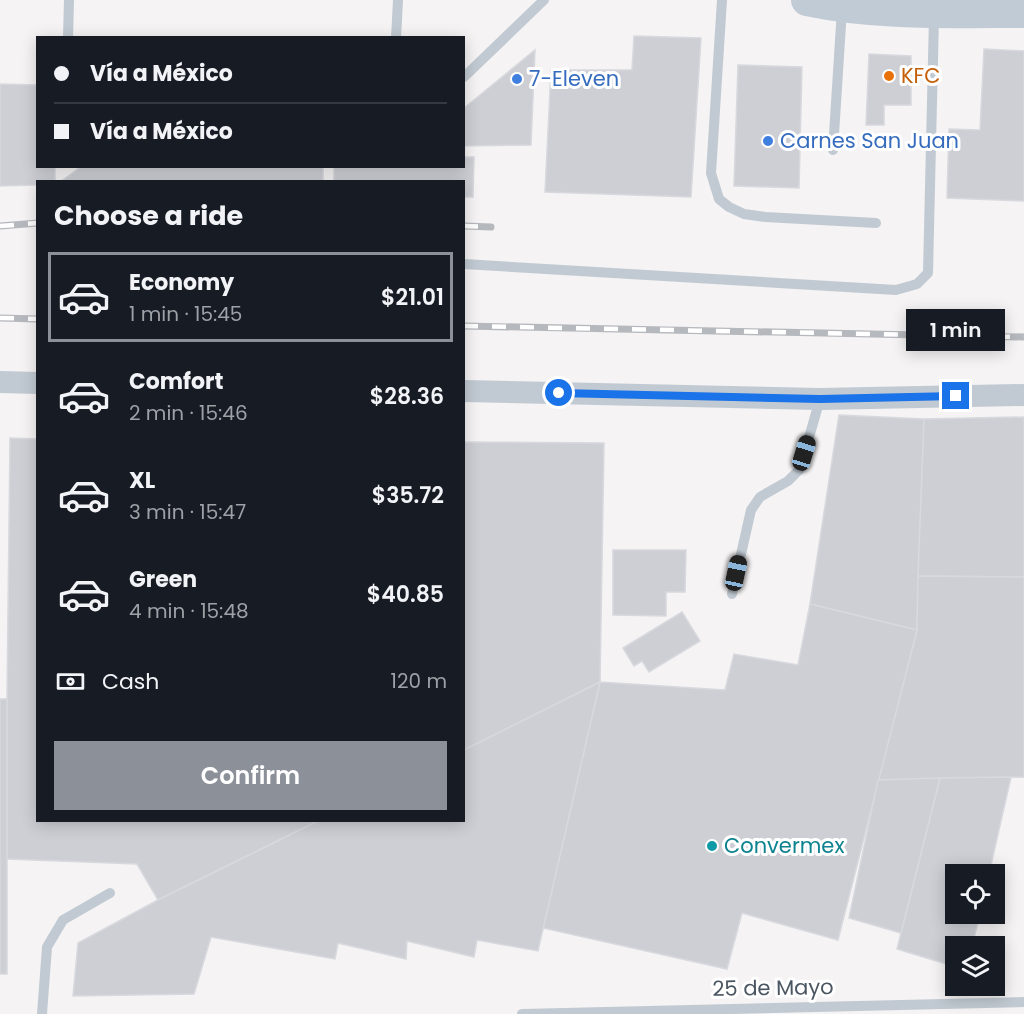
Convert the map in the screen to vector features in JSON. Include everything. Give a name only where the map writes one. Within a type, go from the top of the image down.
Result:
[{"type":"main road","points":[[807,0],[842,6],[934,12],[1024,12]]},
{"type":"street","points":[[0,382],[36,383]]},
{"type":"street","points":[[465,392],[820,399],[1024,395]]},
{"type":"lane","points":[[68,36],[69,0]]},
{"type":"lane","points":[[396,36],[398,0]]},
{"type":"lane","points":[[465,76],[544,0]]},
{"type":"lane","points":[[722,0],[711,172],[719,199],[744,214],[876,223]]},
{"type":"lane","points":[[833,150],[842,6]]},
{"type":"lane","points":[[465,264],[897,290],[916,284],[928,273],[934,12]]},
{"type":"lane","points":[[732,594],[751,510],[760,497],[788,481],[800,469],[820,399]]},
{"type":"lane","points":[[42,1014],[47,947],[63,920],[110,893]]},
{"type":"lane","name":"25 de Mayo","points":[[522,1014],[1024,1002]]},
{"type":"building","points":[[634,36],[701,38],[691,197],[545,192],[551,70],[632,70]]},
{"type":"building","points":[[984,49],[1024,51],[1024,201],[947,198],[949,129],[980,130]]},
{"type":"building","name":"7-Eleven","points":[[535,50],[531,145],[465,146],[465,107]]},
{"type":"building","name":"KFC","points":[[869,54],[911,56],[911,105],[884,105],[884,125],[866,125]]},
{"type":"building","name":"Carnes San Juan","points":[[738,65],[802,67],[799,188],[734,186]]},
{"type":"building","points":[[0,84],[36,85],[36,168],[55,168],[55,180],[36,180],[36,185],[0,186]]},
{"type":"building","points":[[465,157],[474,157],[473,197],[465,197],[465,180],[334,180],[334,168],[465,168]]},
{"type":"building","points":[[79,168],[323,168],[323,180],[63,180]]},
{"type":"building","points":[[839,415],[924,419],[917,630],[810,604]]},
{"type":"building","points":[[1024,417],[1024,577],[918,576],[924,419]]},
{"type":"building","points":[[10,438],[36,439],[36,822],[316,822],[158,900],[137,864],[7,859]]},
{"type":"building","points":[[465,442],[604,443],[600,682],[465,750]]},
{"type":"building","points":[[613,550],[686,550],[685,592],[666,592],[666,616],[613,615]]},
{"type":"building","points":[[918,576],[1024,577],[1024,777],[878,780],[917,630]]},
{"type":"building","name":"Convermex","points":[[810,604],[917,630],[838,940],[742,913],[727,969],[543,928],[600,682],[725,690],[734,654],[798,665]]},
{"type":"building","points":[[682,612],[700,641],[649,672],[642,661],[634,666],[623,648]]},
{"type":"building","points":[[600,682],[538,951],[477,940],[474,957],[407,941],[406,959],[338,943],[335,959],[211,937],[194,994],[73,996],[78,943],[158,900],[316,822],[465,822],[465,750]]},
{"type":"building","points":[[0,699],[7,699],[7,974],[0,974]]},
{"type":"building","points":[[1011,777],[991,864],[945,864],[945,924],[978,924],[974,936],[945,936],[945,964],[897,949],[940,778]]},
{"type":"building","points":[[940,778],[901,933],[849,918],[878,780]]},
{"type":"railway","points":[[0,226],[36,223]]},
{"type":"railway","points":[[465,226],[491,227]]},
{"type":"railway","points":[[0,318],[36,319]]},
{"type":"railway","points":[[465,326],[1024,337]]},
{"type":"place","name":"KFC","points":[[889,76]]},
{"type":"place","name":"7-Eleven","points":[[517,79]]},
{"type":"place","name":"Carnes San Juan","points":[[768,141]]},
{"type":"place","name":"Convermex","points":[[712,846]]},
{"type":"route","points":[[559,393],[820,399],[956,396]]}]
